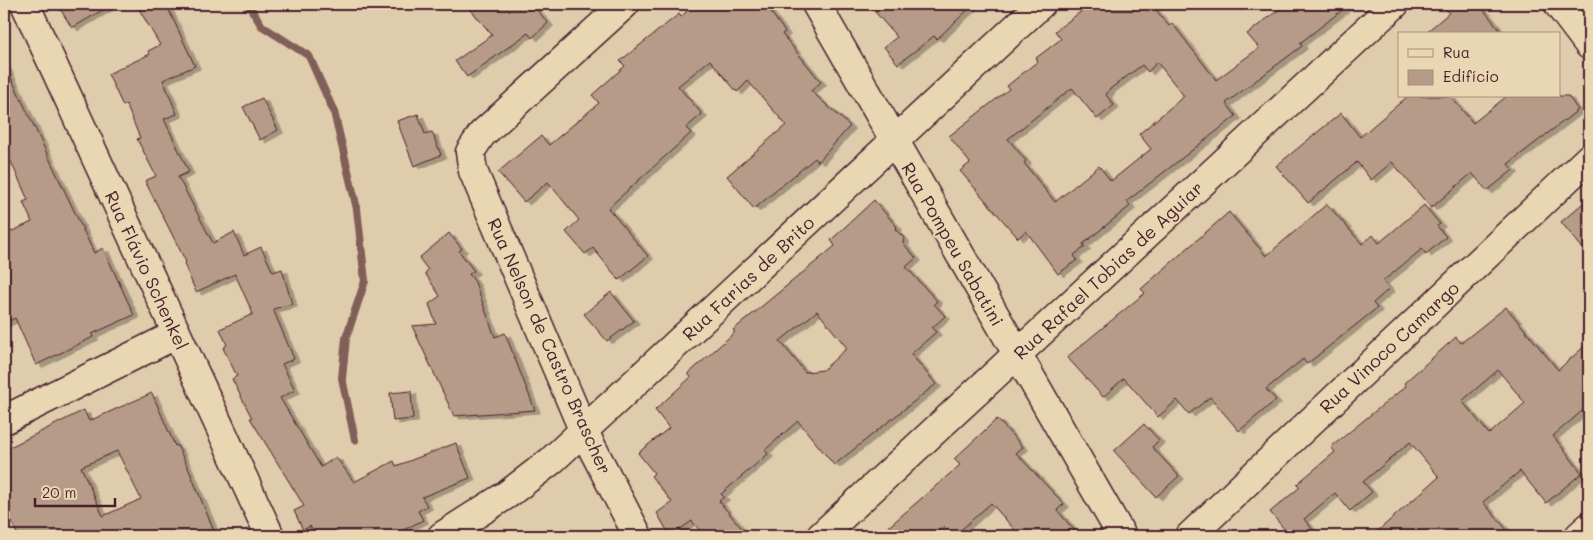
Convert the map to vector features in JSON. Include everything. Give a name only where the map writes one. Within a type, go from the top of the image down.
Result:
[{"type":"street","name":"Rua Flávio Schenkel","points":[[25,4],[270,536]]},
{"type":"street","name":"Rua Nelson de Castro Brascher","points":[[625,4],[482,134],[470,152],[473,172],[584,432],[638,536]]},
{"type":"street","name":"Rua Pompeu Sabatini","points":[[816,4],[1016,355],[1122,536]]},
{"type":"street","name":"Rua Farias de Brito","points":[[442,536],[508,494],[584,432],[1041,4]]},
{"type":"street","name":"Rua Rafael Tobias de Aguiar","points":[[821,536],[1395,4]]},
{"type":"street","points":[[1558,4],[1589,45]]},
{"type":"street","name":"Rua Vinoco Camargo","points":[[1190,536],[1589,158]]},
{"type":"street","points":[[4,420],[177,334]]},
{"type":"street","points":[[1579,536],[1589,527]]},
{"type":"building","points":[[57,4],[113,4],[72,28]]},
{"type":"building","points":[[136,4],[166,4],[195,66],[163,80],[177,114],[164,119],[189,172],[178,177],[213,243],[234,232],[244,255],[261,247],[273,272],[282,269],[292,304],[273,309],[294,359],[282,364],[295,390],[280,398],[321,467],[336,457],[354,482],[394,461],[396,466],[456,443],[470,478],[422,497],[427,506],[418,511],[423,520],[392,536],[315,536],[310,526],[303,530],[294,511],[304,506],[250,418],[252,418],[232,379],[237,376],[223,348],[227,345],[220,329],[253,314],[235,274],[196,292],[184,264],[186,262],[145,181],[156,176],[137,139],[140,138],[126,104],[123,106],[108,74],[150,54],[148,51],[160,45]]},
{"type":"building","points":[[466,4],[532,4],[548,23],[532,38],[528,33],[467,77],[455,61],[492,35]]},
{"type":"building","points":[[694,4],[765,4],[785,32],[782,34],[821,82],[811,91],[850,126],[818,162],[815,158],[754,209],[727,176],[786,125],[748,81],[737,92],[710,60],[678,86],[702,114],[686,128],[691,133],[608,208],[648,256],[619,280],[593,248],[585,254],[566,232],[579,220],[548,182],[524,202],[498,172],[541,136],[549,145],[599,103],[592,95],[625,66],[620,61],[679,14],[681,17]]},
{"type":"building","points":[[868,4],[974,4],[937,39],[934,36],[898,64],[884,47],[897,37]]},
{"type":"building","points":[[1091,4],[1151,4],[1169,26],[1172,23],[1216,80],[1259,48],[1247,34],[1286,4],[1350,4],[1300,43],[1302,46],[1226,103],[1236,116],[1127,201],[1130,206],[1083,244],[1085,247],[1074,255],[1077,260],[1058,274],[1026,231],[1018,238],[960,171],[970,163],[949,136],[1009,89],[1007,86],[1038,61],[1036,58],[1061,39],[1055,31]],"holes":[[[1157,62],[1184,96],[1139,134],[1151,149],[1111,181],[1099,166],[1055,202],[1024,163],[1026,161],[1008,139],[1072,88],[1097,119],[1114,105],[1106,95],[1110,89],[1142,65],[1148,72]]]},
{"type":"building","points":[[1441,4],[1479,4],[1501,32],[1426,32],[1449,13]]},
{"type":"building","points":[[4,63],[94,253],[103,248],[134,315],[92,334],[93,337],[36,365],[15,318],[4,324],[4,235],[32,222],[23,202],[28,200],[4,146]]},
{"type":"building","points":[[1560,96],[1568,96],[1578,110],[1508,164],[1513,170],[1487,191],[1472,173],[1431,208],[1392,162],[1371,180],[1357,162],[1308,203],[1276,166],[1341,113],[1360,137],[1406,98],[1452,98],[1473,123],[1504,98],[1560,98]]},
{"type":"building","points":[[262,98],[278,130],[260,140],[243,107]]},
{"type":"building","points":[[418,114],[425,134],[432,132],[441,155],[414,166],[397,121]]},
{"type":"building","points":[[1589,198],[1589,256],[1561,222]]},
{"type":"building","points":[[874,200],[897,227],[895,229],[904,238],[903,243],[916,258],[906,267],[937,301],[934,304],[945,316],[932,328],[936,332],[911,354],[936,384],[834,465],[798,421],[765,450],[768,454],[721,494],[724,497],[719,501],[748,536],[704,536],[692,521],[670,536],[657,513],[672,502],[651,476],[654,473],[638,453],[669,428],[655,410],[691,377],[688,374],[735,332],[733,330],[835,246],[831,240]],"holes":[[[817,311],[847,348],[823,370],[805,372],[780,341]]]},
{"type":"building","points":[[1327,204],[1362,244],[1373,235],[1379,243],[1424,205],[1440,224],[1437,226],[1446,237],[1426,254],[1422,249],[1383,281],[1389,289],[1373,303],[1377,308],[1307,364],[1303,359],[1266,389],[1276,400],[1239,431],[1210,397],[1189,414],[1177,400],[1158,417],[1124,378],[1103,397],[1067,357],[1145,293],[1141,289],[1229,212],[1266,256]]},
{"type":"building","points":[[449,233],[462,249],[459,251],[474,271],[469,274],[475,282],[495,337],[505,333],[535,410],[454,416],[412,326],[436,324],[429,304],[440,296],[425,273],[428,270],[419,258]]},
{"type":"building","points":[[611,292],[634,321],[607,341],[584,314]]},
{"type":"building","points":[[1506,307],[1558,370],[1589,342],[1589,405],[1553,436],[1582,473],[1546,503],[1520,471],[1483,502],[1512,536],[1372,536],[1439,477],[1410,442],[1363,482],[1372,492],[1350,511],[1335,493],[1304,519],[1318,536],[1290,536],[1270,512],[1300,487],[1297,484],[1335,452],[1331,447],[1406,386],[1404,383],[1456,337],[1461,343]],"holes":[[[1498,370],[1525,403],[1489,434],[1462,401]]]},
{"type":"building","points":[[411,391],[413,419],[393,421],[390,393]]},
{"type":"building","points":[[152,393],[175,446],[177,445],[189,470],[216,536],[18,536],[4,504],[4,450],[84,410],[89,421]],"holes":[[[117,451],[141,499],[103,516],[81,467]]]},
{"type":"building","points":[[997,419],[1023,447],[1016,453],[1064,504],[1057,510],[1079,536],[1020,536],[991,503],[954,536],[944,526],[931,536],[878,536],[960,465],[954,459]]},
{"type":"building","points":[[1144,424],[1159,440],[1152,447],[1179,476],[1156,497],[1114,451]]},
{"type":"waterway","points":[[248,4],[262,26],[309,56],[334,112],[357,209],[365,281],[346,338],[342,378],[355,440]]}]
